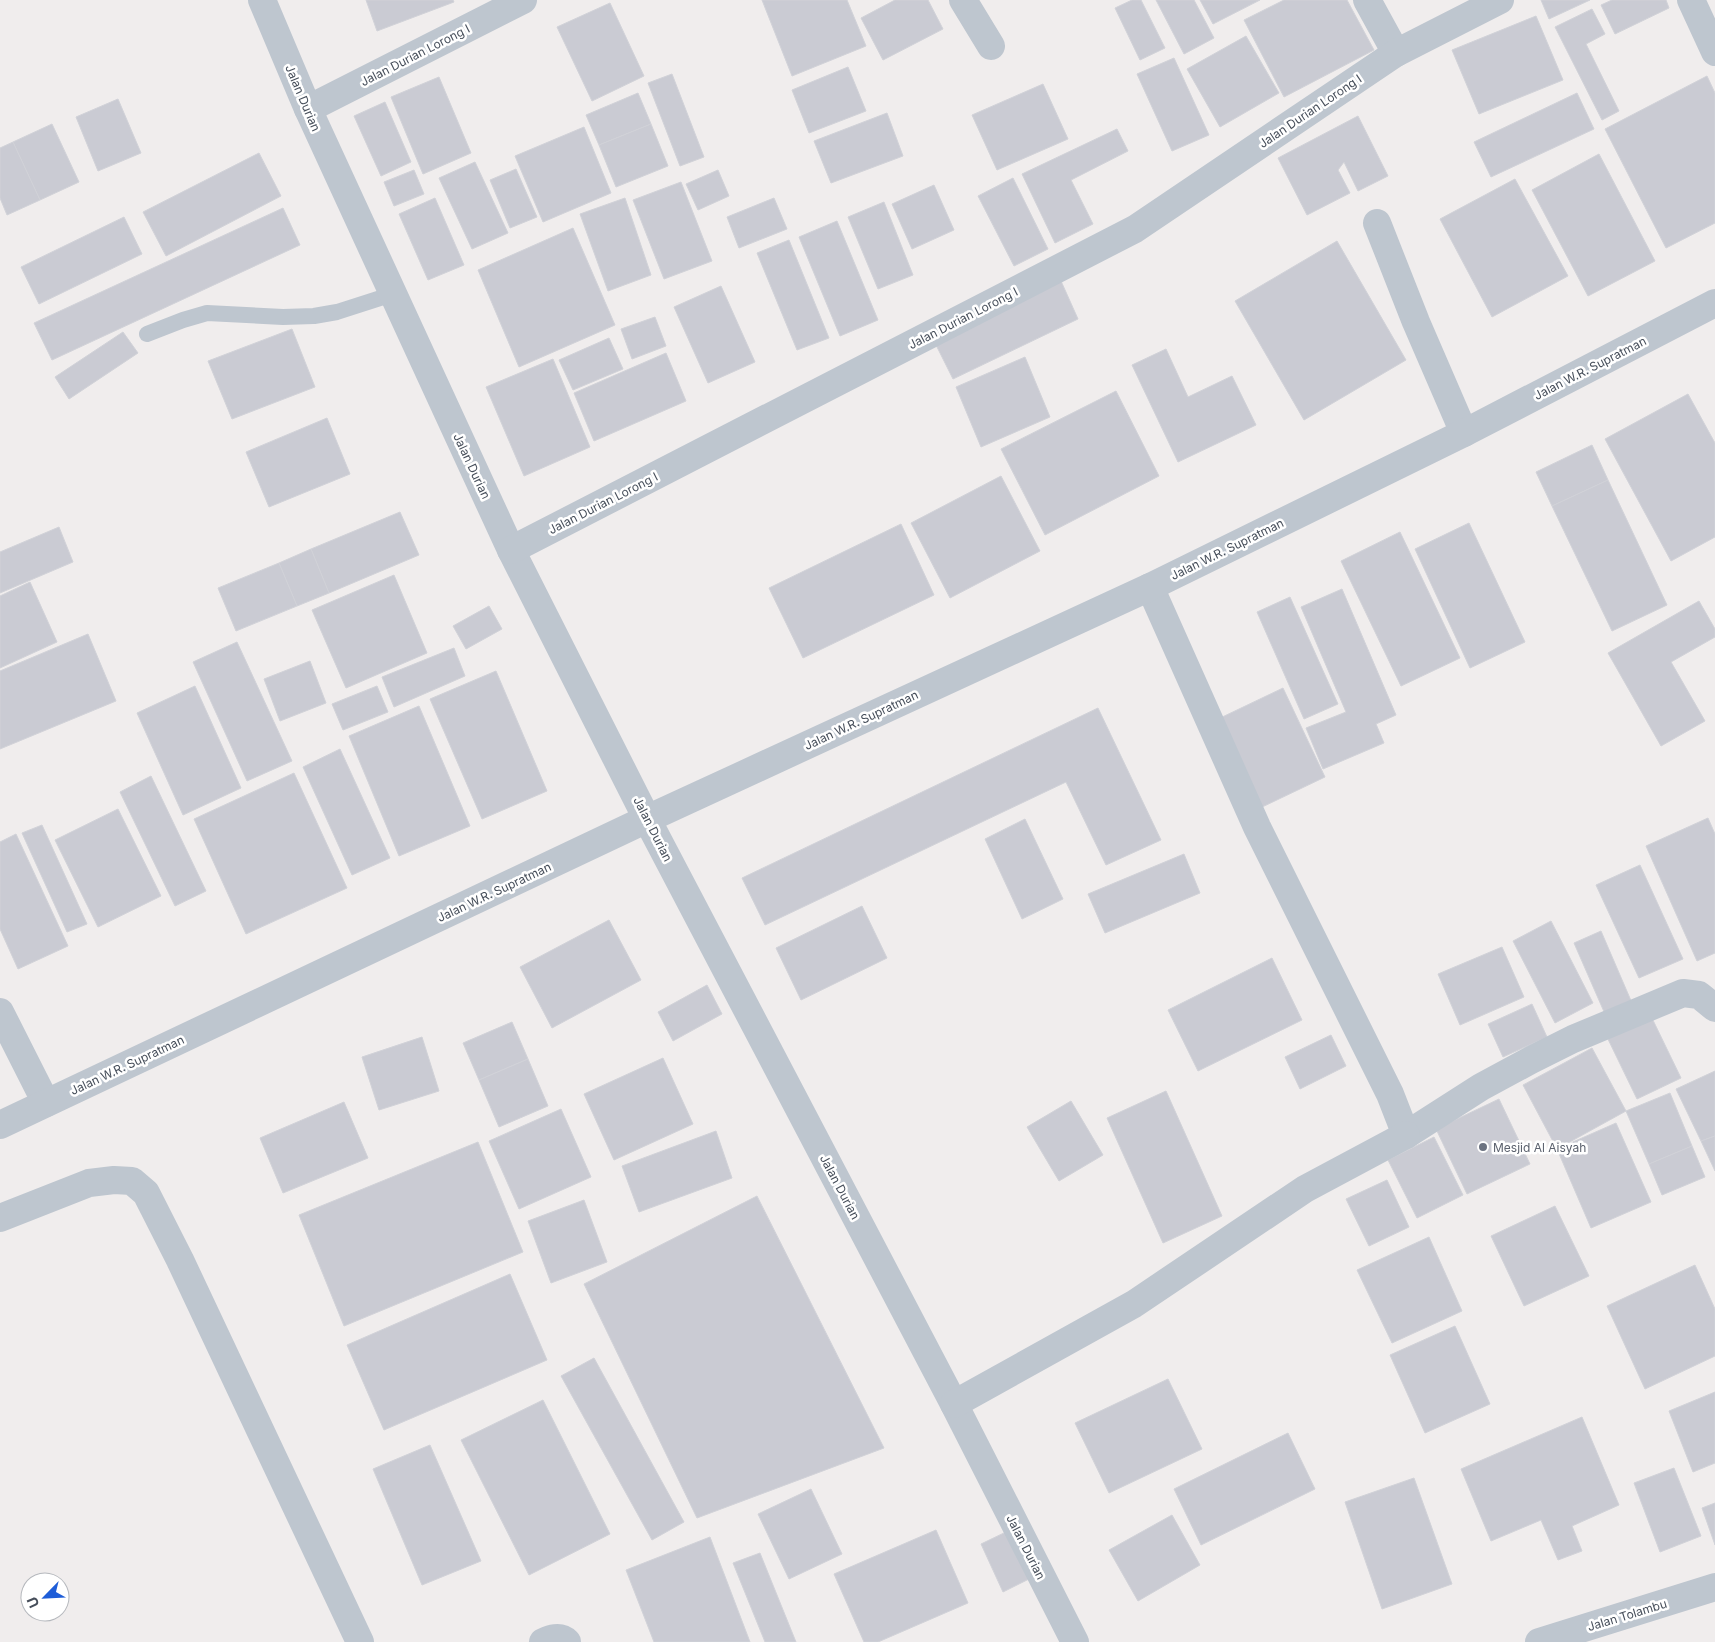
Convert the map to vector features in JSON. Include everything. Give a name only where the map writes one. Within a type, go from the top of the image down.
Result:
[{"type":"street","name":"Jalan Durian","points":[[262,0],[308,110],[511,550],[647,819],[954,1404],[1075,1642]]},
{"type":"street","name":"Jalan Durian Lorong I","points":[[308,110],[523,0]]},
{"type":"street","points":[[963,0],[991,46]]},
{"type":"street","points":[[1367,0],[1396,53]]},
{"type":"street","name":"Jalan Durian Lorong I","points":[[511,550],[1135,229],[1396,53],[1500,0]]},
{"type":"street","points":[[1690,0],[1715,52]]},
{"type":"street","points":[[1378,222],[1416,322],[1464,433]]},
{"type":"street","name":"Jalan W.R. Supratman","points":[[0,1126],[647,819],[1150,587],[1464,433],[1715,303]]},
{"type":"street","points":[[1150,587],[1257,827],[1390,1094],[1406,1134]]},
{"type":"street","points":[[954,1404],[1134,1304],[1305,1189],[1406,1134],[1481,1087],[1556,1048],[1683,993],[1699,995],[1715,1008]]},
{"type":"street","points":[[0,1012],[46,1103]]},
{"type":"street","points":[[0,1218],[89,1183],[114,1180],[132,1182],[146,1193],[180,1260],[360,1642]]},
{"type":"street","name":"Jalan Tolambu","points":[[1539,1642],[1715,1587]]},
{"type":"street","points":[[543,1642],[555,1638],[564,1639],[567,1642]]},
{"type":"lane","points":[[147,334],[183,320],[208,313],[283,317],[314,316],[337,312],[393,294]]},
{"type":"building","points":[[366,0],[453,0],[454,2],[377,31]]},
{"type":"building","points":[[762,0],[847,0],[866,46],[792,76]]},
{"type":"building","points":[[895,0],[928,0],[943,29],[883,60],[861,18]]},
{"type":"building","points":[[1132,0],[1141,0],[1165,48],[1140,60],[1115,8]]},
{"type":"building","points":[[1156,0],[1194,0],[1214,38],[1184,54]]},
{"type":"building","points":[[1200,0],[1260,0],[1213,24]]},
{"type":"building","points":[[1284,0],[1347,0],[1374,50],[1284,97],[1244,20]]},
{"type":"building","points":[[1541,0],[1590,0],[1549,19]]},
{"type":"building","points":[[1612,0],[1666,0],[1669,8],[1615,34],[1601,5]]},
{"type":"building","points":[[610,3],[644,76],[592,101],[557,27]]},
{"type":"building","points":[[1592,9],[1605,34],[1586,44],[1619,111],[1602,120],[1555,27]]},
{"type":"building","points":[[1536,16],[1563,80],[1479,114],[1452,50]]},
{"type":"building","points":[[1246,36],[1279,93],[1220,127],[1187,69]]},
{"type":"building","points":[[1174,58],[1209,135],[1172,151],[1137,74]]},
{"type":"building","points":[[848,67],[866,111],[809,133],[792,90]]},
{"type":"building","points":[[672,74],[704,157],[680,166],[648,83]]},
{"type":"building","points":[[1707,76],[1715,93],[1715,223],[1666,248],[1605,129]]},
{"type":"building","points":[[439,77],[471,153],[423,174],[391,97]]},
{"type":"building","points":[[1043,84],[1068,139],[997,170],[972,115]]},
{"type":"building","points":[[638,93],[651,124],[599,145],[586,115]]},
{"type":"building","points":[[1577,93],[1594,129],[1491,177],[1474,142]]},
{"type":"building","points":[[118,99],[141,153],[98,171],[76,117]]},
{"type":"building","points":[[385,102],[411,162],[381,176],[354,116]]},
{"type":"building","points":[[887,113],[903,156],[831,183],[814,141]]},
{"type":"building","points":[[1358,116],[1388,176],[1358,191],[1344,162],[1338,170],[1350,193],[1307,215],[1278,158]]},
{"type":"building","points":[[52,124],[79,182],[40,200],[13,142]]},
{"type":"building","points":[[651,124],[668,166],[616,187],[599,145]]},
{"type":"building","points":[[584,127],[611,193],[543,222],[515,156]]},
{"type":"building","points":[[1117,129],[1128,151],[1071,180],[1093,224],[1055,243],[1022,174]]},
{"type":"building","points":[[13,142],[40,200],[7,215],[0,198],[0,148]]},
{"type":"building","points":[[259,153],[281,196],[166,256],[143,212]]},
{"type":"building","points":[[1599,154],[1655,261],[1588,296],[1532,190]]},
{"type":"building","points":[[475,162],[508,233],[472,249],[439,178]]},
{"type":"building","points":[[516,169],[537,217],[510,228],[490,180]]},
{"type":"building","points":[[414,170],[424,194],[394,206],[384,182]]},
{"type":"building","points":[[718,170],[729,196],[698,210],[686,184]]},
{"type":"building","points":[[1013,178],[1048,249],[1014,266],[978,196]]},
{"type":"building","points":[[1515,179],[1568,276],[1492,317],[1440,219]]},
{"type":"building","points":[[681,182],[712,261],[664,279],[633,200]]},
{"type":"building","points":[[934,185],[954,230],[912,249],[892,204]]},
{"type":"building","points":[[435,198],[464,265],[428,280],[399,214]]},
{"type":"building","points":[[625,198],[651,275],[608,291],[580,214]]},
{"type":"building","points":[[774,198],[787,229],[739,248],[727,217]]},
{"type":"building","points":[[884,202],[913,275],[878,289],[848,217]]},
{"type":"building","points":[[283,208],[300,245],[52,360],[34,323]]},
{"type":"building","points":[[124,217],[142,254],[39,304],[21,267]]},
{"type":"building","points":[[837,221],[878,320],[840,336],[799,237]]},
{"type":"building","points":[[573,228],[615,325],[519,367],[478,270]]},
{"type":"building","points":[[789,240],[829,338],[797,350],[757,253]]},
{"type":"building","points":[[1337,241],[1406,360],[1304,420],[1235,301]]},
{"type":"building","points":[[1061,281],[1078,319],[953,379],[934,341]]},
{"type":"building","points":[[721,286],[755,362],[708,383],[674,307]]},
{"type":"building","points":[[655,317],[666,346],[632,359],[621,329]]},
{"type":"building","points":[[292,329],[315,387],[232,419],[208,361]]},
{"type":"building","points":[[123,332],[138,353],[69,399],[55,377]]},
{"type":"building","points":[[609,338],[623,369],[573,390],[559,360]]},
{"type":"building","points":[[1166,349],[1188,397],[1232,376],[1256,425],[1178,462],[1132,365]]},
{"type":"building","points":[[666,353],[686,401],[594,441],[574,393]]},
{"type":"building","points":[[1025,357],[1050,417],[981,447],[956,387]]},
{"type":"building","points":[[553,359],[590,447],[524,476],[486,387]]},
{"type":"building","points":[[1116,391],[1159,476],[1045,535],[1001,449]]},
{"type":"building","points":[[1688,394],[1715,443],[1715,537],[1671,561],[1605,439]]},
{"type":"building","points":[[327,418],[350,474],[269,507],[246,452]]},
{"type":"building","points":[[1592,445],[1608,480],[1552,506],[1536,472]]},
{"type":"building","points":[[1001,476],[1040,551],[950,598],[911,523]]},
{"type":"building","points":[[1608,480],[1667,605],[1612,631],[1552,506]]},
{"type":"building","points":[[400,512],[419,555],[329,593],[311,549]]},
{"type":"building","points":[[1469,523],[1525,642],[1470,668],[1415,549]]},
{"type":"building","points":[[901,524],[934,595],[803,658],[769,588]]},
{"type":"building","points":[[59,527],[73,562],[0,593],[0,552]]},
{"type":"building","points":[[1400,532],[1460,658],[1401,686],[1341,561]]},
{"type":"building","points":[[311,549],[329,593],[297,606],[279,563]]},
{"type":"building","points":[[279,563],[297,606],[236,631],[218,588]]},
{"type":"building","points":[[394,575],[427,653],[346,688],[312,610]]},
{"type":"building","points":[[30,582],[57,642],[0,668],[0,596]]},
{"type":"building","points":[[1342,589],[1396,715],[1376,724],[1384,743],[1323,769],[1306,728],[1346,712],[1301,607]]},
{"type":"building","points":[[1290,597],[1338,704],[1304,719],[1257,612]]},
{"type":"building","points":[[1699,601],[1715,629],[1715,637],[1671,662],[1705,721],[1661,746],[1608,653]]},
{"type":"building","points":[[489,606],[502,629],[466,649],[453,626]]},
{"type":"building","points":[[88,634],[116,701],[0,749],[0,671]]},
{"type":"building","points":[[237,642],[292,761],[247,781],[193,662]]},
{"type":"building","points":[[454,648],[465,676],[394,707],[382,677]]},
{"type":"building","points":[[310,661],[326,703],[280,721],[264,679]]},
{"type":"building","points":[[496,671],[547,791],[482,819],[430,699]]},
{"type":"building","points":[[195,686],[241,788],[183,815],[137,713]]},
{"type":"building","points":[[377,686],[388,712],[343,730],[332,704]]},
{"type":"building","points":[[1283,688],[1325,777],[1258,809],[1216,720]]},
{"type":"building","points":[[419,706],[470,826],[399,856],[349,736]]},
{"type":"building","points":[[1098,708],[1161,840],[1106,865],[1066,782],[765,925],[742,878]]},
{"type":"building","points":[[340,749],[390,858],[352,875],[303,767]]},
{"type":"building","points":[[294,773],[347,888],[246,934],[194,819]]},
{"type":"building","points":[[151,776],[206,891],[175,906],[120,792]]},
{"type":"building","points":[[118,809],[161,896],[98,927],[55,840]]},
{"type":"building","points":[[1708,818],[1715,834],[1715,953],[1697,961],[1646,846]]},
{"type":"building","points":[[1025,819],[1063,899],[1022,919],[985,839]]},
{"type":"building","points":[[42,825],[87,924],[67,932],[22,833]]},
{"type":"building","points":[[16,834],[68,946],[18,969],[0,929],[0,842]]},
{"type":"building","points":[[1184,854],[1200,893],[1105,933],[1088,894]]},
{"type":"building","points":[[1640,865],[1683,959],[1639,978],[1596,885]]},
{"type":"building","points":[[862,906],[887,958],[801,1000],[776,948]]},
{"type":"building","points":[[609,920],[641,980],[552,1028],[520,967]]},
{"type":"building","points":[[1551,921],[1593,1003],[1555,1023],[1513,941]]},
{"type":"building","points":[[1601,931],[1632,1003],[1605,1014],[1574,943]]},
{"type":"building","points":[[1502,947],[1524,997],[1460,1025],[1438,974]]},
{"type":"building","points":[[1272,958],[1302,1020],[1198,1071],[1168,1010]]},
{"type":"building","points":[[707,985],[722,1014],[673,1041],[658,1012]]},
{"type":"building","points":[[1532,1004],[1547,1037],[1503,1057],[1488,1024]]},
{"type":"building","points":[[1650,1014],[1681,1078],[1637,1099],[1606,1035]]},
{"type":"building","points":[[512,1022],[528,1059],[479,1080],[463,1043]]},
{"type":"building","points":[[1331,1035],[1346,1066],[1300,1089],[1285,1057]]},
{"type":"building","points":[[422,1037],[439,1091],[379,1110],[362,1057]]},
{"type":"building","points":[[1592,1048],[1626,1111],[1557,1149],[1523,1085]]},
{"type":"building","points":[[663,1058],[693,1124],[614,1160],[584,1094]]},
{"type":"building","points":[[528,1059],[548,1106],[499,1127],[479,1080]]},
{"type":"building","points":[[1715,1071],[1715,1136],[1701,1141],[1676,1089]]},
{"type":"building","points":[[1166,1091],[1222,1216],[1163,1243],[1107,1118]]},
{"type":"building","points":[[1670,1093],[1692,1146],[1649,1164],[1626,1111]]},
{"type":"building","name":"Mesjid Al Aisyah","points":[[1499,1099],[1530,1164],[1467,1194],[1436,1129]]},
{"type":"building","points":[[1071,1101],[1103,1155],[1059,1181],[1027,1127]]},
{"type":"building","points":[[344,1102],[368,1158],[283,1193],[260,1138]]},
{"type":"building","points":[[561,1109],[591,1177],[519,1209],[489,1141]]},
{"type":"building","points":[[1616,1123],[1651,1202],[1591,1228],[1557,1149]]},
{"type":"building","points":[[716,1131],[732,1178],[639,1212],[622,1166]]},
{"type":"building","points":[[1715,1136],[1715,1171],[1701,1141]]},
{"type":"building","points":[[1434,1137],[1463,1195],[1417,1218],[1388,1160]]},
{"type":"building","points":[[478,1142],[523,1252],[344,1326],[299,1215]]},
{"type":"building","points":[[1692,1146],[1705,1177],[1662,1195],[1649,1164]]},
{"type":"building","points":[[1387,1180],[1409,1227],[1369,1246],[1346,1199]]},
{"type":"building","points":[[757,1196],[884,1448],[697,1518],[584,1284]]},
{"type":"building","points":[[584,1200],[607,1262],[551,1283],[528,1221]]},
{"type":"building","points":[[1555,1206],[1589,1276],[1524,1306],[1491,1236]]},
{"type":"building","points":[[1429,1237],[1462,1311],[1392,1343],[1357,1270]]},
{"type":"building","points":[[1695,1265],[1715,1309],[1715,1356],[1645,1389],[1607,1306]]},
{"type":"building","points":[[510,1274],[547,1360],[384,1430],[347,1345]]},
{"type":"building","points":[[1455,1326],[1490,1404],[1425,1433],[1390,1355]]},
{"type":"building","points":[[594,1358],[684,1522],[652,1540],[561,1376]]},
{"type":"building","points":[[1168,1379],[1202,1449],[1109,1493],[1075,1423]]},
{"type":"building","points":[[1715,1392],[1715,1463],[1693,1472],[1669,1411]]},
{"type":"building","points":[[543,1400],[610,1534],[529,1575],[461,1440]]},
{"type":"building","points":[[1582,1417],[1619,1505],[1572,1526],[1582,1551],[1558,1560],[1541,1520],[1491,1541],[1461,1469]]},
{"type":"building","points":[[1288,1433],[1315,1489],[1201,1545],[1174,1489]]},
{"type":"building","points":[[430,1445],[481,1561],[422,1585],[373,1469]]},
{"type":"building","points":[[1674,1468],[1701,1536],[1660,1552],[1634,1483]]},
{"type":"building","points":[[1414,1478],[1452,1584],[1382,1609],[1345,1502]]},
{"type":"building","points":[[811,1489],[842,1554],[789,1579],[758,1514]]},
{"type":"building","points":[[1715,1503],[1715,1545],[1702,1508]]},
{"type":"building","points":[[1172,1515],[1200,1565],[1138,1601],[1109,1550]]},
{"type":"building","points":[[936,1530],[968,1603],[878,1642],[864,1642],[834,1574]]},
{"type":"building","points":[[1008,1531],[1031,1578],[1003,1592],[981,1544]]},
{"type":"building","points":[[710,1537],[750,1642],[654,1642],[626,1570]]},
{"type":"building","points":[[760,1553],[796,1642],[765,1642],[733,1563]]},
{"type":"place","name":"Mesjid Al Aisyah","points":[[1483,1147]]}]
